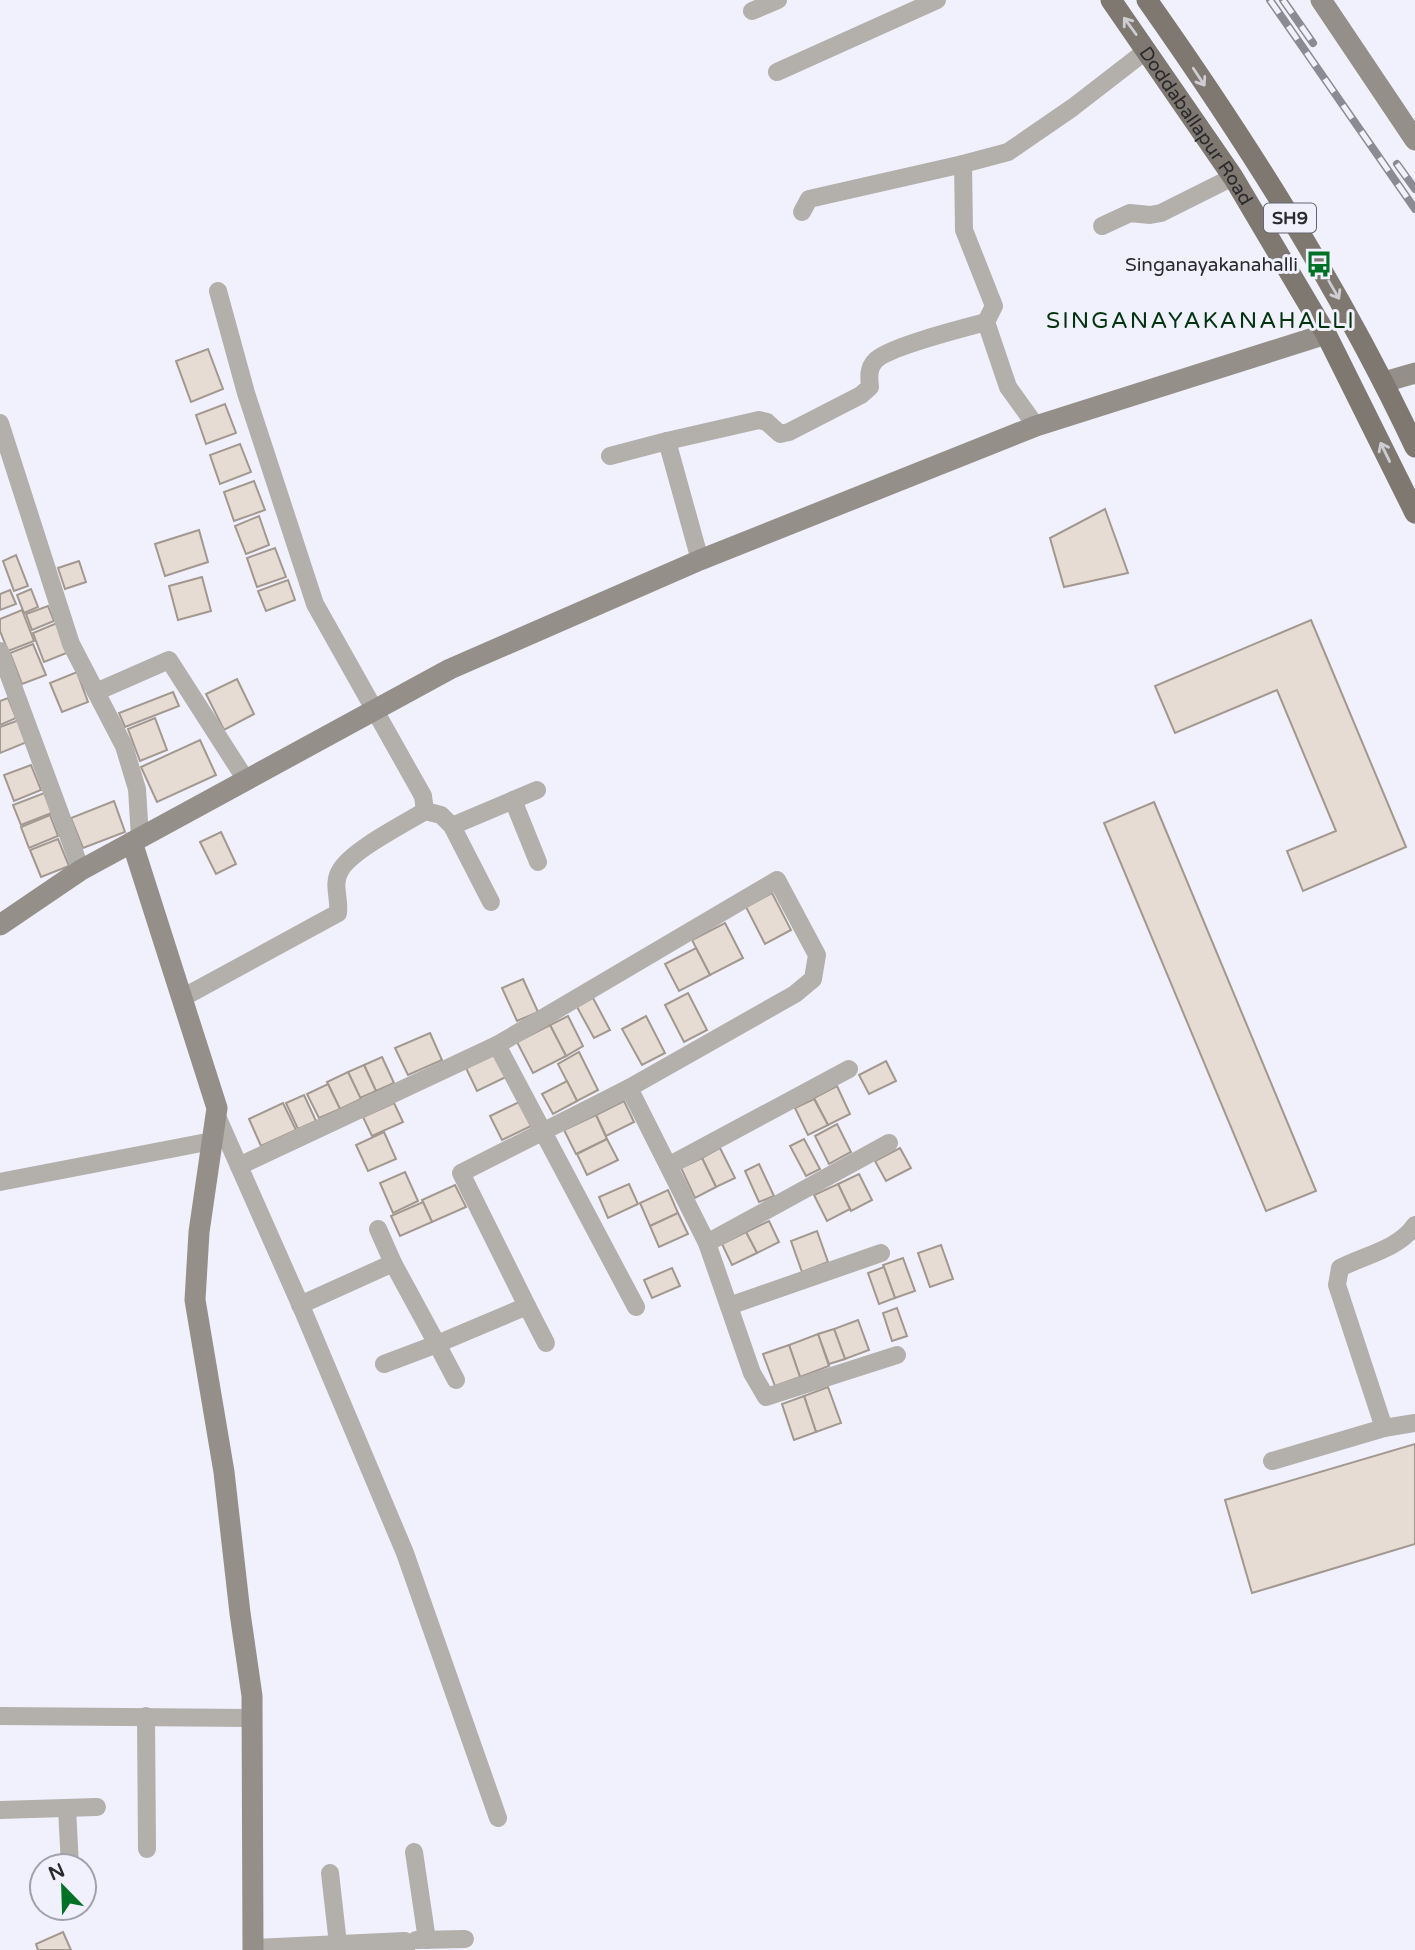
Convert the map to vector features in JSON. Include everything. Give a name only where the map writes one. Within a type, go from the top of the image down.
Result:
[{"type":"main road","name":"Doddaballapur Road","points":[[1111,0],[1233,177],[1326,334],[1415,513]]},
{"type":"main road","name":"Doddaballapur Road","points":[[1147,0],[1250,152],[1298,231],[1356,328],[1415,447]]},
{"type":"main road","points":[[1321,0],[1415,140]]},
{"type":"main road","points":[[0,925],[81,870],[450,669],[700,560],[1036,426],[1326,334]]},
{"type":"main road","points":[[1384,382],[1415,373]]},
{"type":"main road","points":[[136,840],[217,1108],[198,1231],[195,1300],[224,1472],[252,1696],[253,1949]]},
{"type":"street","points":[[752,11],[778,0]]},
{"type":"street","points":[[778,72],[937,0]]},
{"type":"street","points":[[802,212],[809,199],[1008,152],[1147,50]]},
{"type":"street","points":[[963,164],[964,230],[994,306],[986,322],[1008,387],[1036,426]]},
{"type":"street","points":[[1102,226],[1130,213],[1161,213],[1233,177]]},
{"type":"street","points":[[218,291],[246,393],[315,604],[424,796],[425,811]]},
{"type":"street","points":[[610,456],[759,420],[767,422],[780,434],[789,432],[861,395],[870,387],[869,372],[873,362],[882,355],[986,322]]},
{"type":"street","points":[[0,423],[71,644],[124,746],[137,789],[136,840]]},
{"type":"street","points":[[667,442],[700,560]]},
{"type":"street","points":[[0,651],[81,870]]},
{"type":"street","points":[[96,692],[169,660],[246,780]]},
{"type":"street","points":[[452,826],[537,790]]},
{"type":"street","points":[[513,800],[538,862]]},
{"type":"street","points":[[182,998],[338,913],[340,900],[336,885],[339,871],[352,857],[425,811],[441,815],[452,826],[491,902]]},
{"type":"street","points":[[239,1166],[497,1045],[777,880],[817,955],[813,979],[795,994],[629,1088],[461,1173],[547,1343]]},
{"type":"street","points":[[497,1045],[636,1307]]},
{"type":"street","points":[[670,1166],[849,1069]]},
{"type":"street","points":[[629,1088],[707,1243],[752,1373],[766,1397],[897,1355]]},
{"type":"street","points":[[216,1114],[405,1553],[498,1818]]},
{"type":"street","points":[[0,1182],[212,1141]]},
{"type":"street","points":[[707,1243],[888,1143]]},
{"type":"street","points":[[1384,1428],[1337,1285],[1340,1268],[1408,1235],[1415,1225]]},
{"type":"street","points":[[378,1229],[393,1263],[456,1380]]},
{"type":"street","points":[[729,1306],[881,1253]]},
{"type":"street","points":[[300,1305],[393,1263]]},
{"type":"street","points":[[384,1364],[527,1306]]},
{"type":"street","points":[[1272,1461],[1384,1428],[1415,1423]]},
{"type":"street","points":[[0,1716],[252,1718]]},
{"type":"street","points":[[146,1716],[147,1849]]},
{"type":"street","points":[[0,1810],[97,1807]]},
{"type":"street","points":[[67,1808],[69,1852]]},
{"type":"street","points":[[414,1852],[427,1940]]},
{"type":"street","points":[[330,1873],[338,1944]]},
{"type":"street","points":[[253,1949],[338,1944],[405,1945],[427,1940],[465,1939]]},
{"type":"building","points":[[208,349],[223,389],[191,402],[176,361]]},
{"type":"building","points":[[225,404],[236,433],[206,444],[196,415]]},
{"type":"building","points":[[240,444],[251,472],[220,484],[210,455]]},
{"type":"building","points":[[254,481],[265,510],[234,521],[224,492]]},
{"type":"building","points":[[1105,509],[1128,573],[1064,587],[1050,538]]},
{"type":"building","points":[[259,516],[269,545],[246,554],[235,526]]},
{"type":"building","points":[[199,530],[208,562],[165,576],[155,544]]},
{"type":"building","points":[[275,548],[286,577],[257,587],[247,558]]},
{"type":"building","points":[[16,555],[28,586],[14,591],[3,561]]},
{"type":"building","points":[[79,561],[86,582],[65,589],[58,568]]},
{"type":"building","points":[[202,577],[211,611],[178,620],[169,586]]},
{"type":"building","points":[[288,580],[295,600],[266,611],[258,591]]},
{"type":"building","points":[[31,589],[38,607],[24,613],[17,595]]},
{"type":"building","points":[[10,590],[16,604],[0,610],[0,594]]},
{"type":"building","points":[[48,606],[54,621],[32,630],[26,614]]},
{"type":"building","points":[[22,610],[34,641],[8,651],[0,631],[0,619]]},
{"type":"building","points":[[1311,620],[1406,847],[1303,891],[1287,851],[1336,831],[1277,690],[1175,733],[1155,686]]},
{"type":"building","points":[[57,623],[69,652],[44,662],[33,633]]},
{"type":"building","points":[[33,644],[46,675],[22,684],[10,653]]},
{"type":"building","points":[[77,672],[88,702],[62,712],[50,683]]},
{"type":"building","points":[[237,679],[254,714],[224,730],[206,694]]},
{"type":"building","points":[[173,692],[179,706],[125,727],[119,713]]},
{"type":"building","points":[[8,698],[16,718],[0,725],[0,701]]},
{"type":"building","points":[[155,718],[167,750],[140,761],[128,729]]},
{"type":"building","points":[[19,720],[27,742],[0,753],[0,727]]},
{"type":"building","points":[[200,740],[216,775],[157,802],[141,767]]},
{"type":"building","points":[[31,765],[41,790],[14,801],[4,775]]},
{"type":"building","points":[[47,792],[54,812],[21,825],[13,805]]},
{"type":"building","points":[[114,801],[125,832],[83,848],[71,818]]},
{"type":"building","points":[[1154,802],[1316,1191],[1266,1211],[1104,823]]},
{"type":"building","points":[[50,815],[58,836],[29,848],[21,827]]},
{"type":"building","points":[[221,832],[236,864],[216,874],[200,842]]},
{"type":"building","points":[[58,839],[69,866],[41,877],[30,850]]},
{"type":"building","points":[[772,893],[791,930],[765,944],[746,907]]},
{"type":"building","points":[[725,923],[743,958],[710,975],[692,940]]},
{"type":"building","points":[[696,948],[710,975],[679,991],[665,964]]},
{"type":"building","points":[[523,979],[538,1012],[517,1021],[502,988]]},
{"type":"building","points":[[688,993],[707,1030],[684,1042],[665,1005]]},
{"type":"building","points":[[593,998],[610,1030],[594,1038],[577,1007]]},
{"type":"building","points":[[568,1016],[583,1046],[566,1056],[550,1025]]},
{"type":"building","points":[[646,1016],[665,1053],[642,1065],[622,1029]]},
{"type":"building","points":[[550,1025],[566,1056],[533,1073],[517,1042]]},
{"type":"building","points":[[430,1033],[442,1060],[408,1075],[395,1048]]},
{"type":"building","points":[[579,1052],[598,1090],[577,1101],[558,1064]]},
{"type":"building","points":[[497,1053],[508,1076],[477,1091],[466,1068]]},
{"type":"building","points":[[382,1057],[394,1083],[376,1091],[364,1065]]},
{"type":"building","points":[[886,1061],[896,1081],[869,1094],[859,1075]]},
{"type":"building","points":[[364,1065],[376,1091],[360,1098],[348,1072]]},
{"type":"building","points":[[348,1072],[361,1099],[340,1109],[327,1082]]},
{"type":"building","points":[[567,1081],[577,1101],[553,1114],[542,1094]]},
{"type":"building","points":[[328,1084],[340,1109],[319,1118],[307,1094]]},
{"type":"building","points":[[837,1086],[850,1114],[828,1125],[814,1098]]},
{"type":"building","points":[[304,1095],[316,1121],[298,1129],[286,1103]]},
{"type":"building","points":[[814,1099],[828,1125],[808,1135],[795,1108]]},
{"type":"building","points":[[624,1101],[634,1122],[606,1136],[596,1115]]},
{"type":"building","points":[[519,1102],[531,1126],[502,1140],[490,1116]]},
{"type":"building","points":[[283,1103],[296,1130],[261,1146],[249,1119]]},
{"type":"building","points":[[394,1103],[403,1122],[372,1136],[363,1117]]},
{"type":"building","points":[[596,1115],[607,1139],[576,1154],[564,1130]]},
{"type":"building","points":[[837,1124],[851,1152],[829,1164],[815,1136]]},
{"type":"building","points":[[384,1132],[396,1159],[368,1171],[356,1145]]},
{"type":"building","points":[[607,1139],[618,1160],[587,1175],[577,1154]]},
{"type":"building","points":[[804,1139],[820,1169],[806,1176],[790,1146]]},
{"type":"building","points":[[720,1148],[735,1178],[716,1187],[702,1158]]},
{"type":"building","points":[[900,1148],[911,1168],[886,1181],[875,1161]]},
{"type":"building","points":[[702,1158],[716,1187],[695,1198],[681,1168]]},
{"type":"building","points":[[759,1164],[774,1196],[759,1202],[745,1171]]},
{"type":"building","points":[[405,1172],[418,1201],[393,1213],[380,1183]]},
{"type":"building","points":[[859,1174],[872,1200],[851,1211],[838,1184]]},
{"type":"building","points":[[629,1184],[638,1204],[608,1218],[599,1197]]},
{"type":"building","points":[[838,1184],[850,1209],[827,1221],[814,1195]]},
{"type":"building","points":[[455,1185],[466,1207],[432,1222],[422,1200]]},
{"type":"building","points":[[668,1190],[678,1213],[650,1226],[640,1203]]},
{"type":"building","points":[[423,1202],[432,1222],[400,1236],[391,1216]]},
{"type":"building","points":[[678,1213],[688,1234],[659,1247],[650,1226]]},
{"type":"building","points":[[769,1221],[779,1242],[757,1253],[746,1232]]},
{"type":"building","points":[[817,1231],[828,1262],[802,1272],[791,1241]]},
{"type":"building","points":[[746,1232],[757,1253],[732,1265],[722,1244]]},
{"type":"building","points":[[941,1245],[953,1279],[930,1287],[918,1253]]},
{"type":"building","points":[[903,1258],[915,1291],[895,1298],[883,1265]]},
{"type":"building","points":[[884,1267],[895,1298],[879,1304],[868,1273]]},
{"type":"building","points":[[672,1268],[680,1286],[652,1298],[644,1280]]},
{"type":"building","points":[[897,1308],[907,1336],[892,1341],[883,1313]]},
{"type":"building","points":[[858,1320],[869,1350],[845,1359],[834,1329]]},
{"type":"building","points":[[834,1329],[845,1359],[829,1364],[818,1334]]},
{"type":"building","points":[[818,1334],[829,1366],[800,1377],[789,1345]]},
{"type":"building","points":[[789,1345],[800,1377],[775,1386],[763,1354]]},
{"type":"building","points":[[828,1387],[841,1423],[816,1432],[804,1396]]},
{"type":"building","points":[[804,1396],[816,1432],[794,1440],[782,1404]]},
{"type":"building","points":[[1415,1444],[1415,1544],[1252,1593],[1225,1500]]},
{"type":"building","points":[[63,1932],[71,1950],[38,1950],[36,1944]]},
{"type":"railway","points":[[1270,0],[1415,209]]},
{"type":"railway","points":[[1283,0],[1313,43]]},
{"type":"railway","points":[[1397,164],[1415,189]]},
{"type":"place","name":"Singanayakanahalli","points":[[1319,264]]},
{"type":"district","name":"SINGANAYAKANAHALLI","points":[[1201,320]]}]
